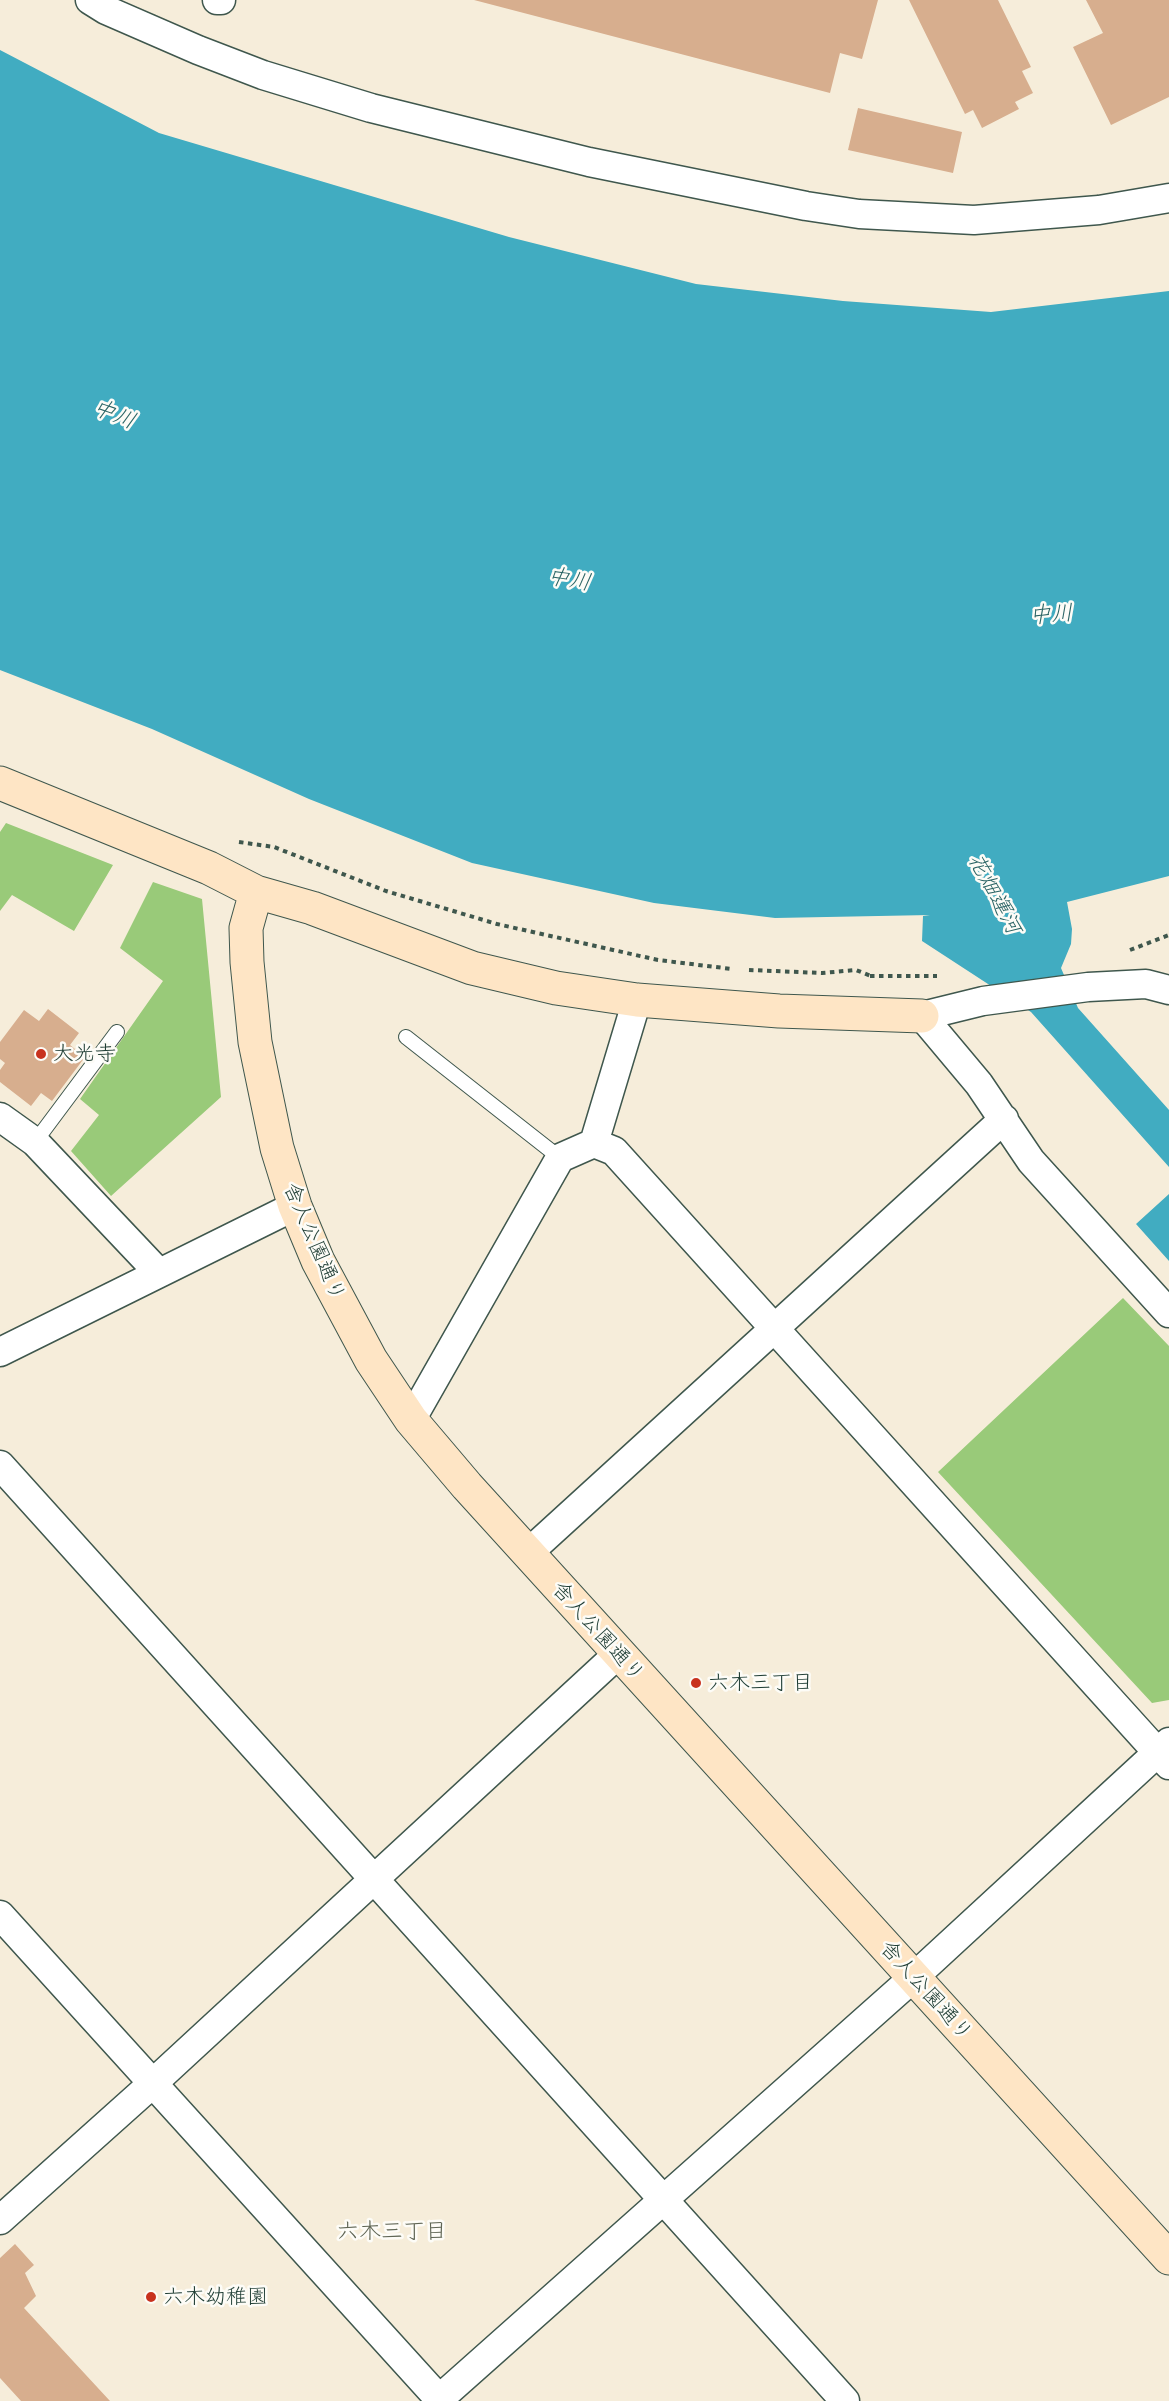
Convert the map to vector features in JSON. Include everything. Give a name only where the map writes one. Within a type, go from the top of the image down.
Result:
[{"type":"street","points":[[90,0],[106,10],[198,50],[263,75],[371,108],[589,162],[806,206],[859,214],[974,220],[1099,210],[1169,198]]},
{"type":"street","points":[[0,783],[209,868],[256,892],[312,908],[472,968],[556,988],[637,1000],[779,1011],[922,1016],[983,1001],[1088,987],[1146,984],[1169,990]]},
{"type":"street","name":"舎人公園通り","points":[[256,892],[246,928],[255,1042],[277,1148],[295,1206],[343,1311],[411,1420],[527,1554],[1169,2258]]},
{"type":"street","points":[[594,1143],[637,1000]]},
{"type":"street","points":[[922,1016],[979,1084],[1031,1161],[1169,1313]]},
{"type":"street","points":[[0,1117],[35,1142],[158,1272]]},
{"type":"street","points":[[527,1554],[1004,1119]]},
{"type":"street","points":[[0,1915],[439,2400],[1165,1753],[614,1151],[594,1143],[560,1158],[411,1420]]},
{"type":"street","points":[[0,1352],[295,1206]]},
{"type":"street","points":[[0,1465],[845,2401]]},
{"type":"street","points":[[0,2220],[374,1881],[618,1654]]},
{"type":"lane","points":[[35,1142],[117,1032]]},
{"type":"lane","points":[[406,1037],[560,1158]]},
{"type":"path","points":[[209,868],[216,848],[229,841],[253,843],[274,847],[386,891],[497,924],[658,960],[742,970],[822,973],[856,970],[871,975]]},
{"type":"green space","points":[[6,823],[113,865],[74,931],[12,895],[0,911],[0,832]]},
{"type":"green space","points":[[153,882],[202,899],[221,1097],[111,1196],[71,1151],[99,1115],[80,1099],[163,981],[120,948]]},
{"type":"green space","points":[[1123,1298],[1169,1346],[1169,1700],[1152,1703],[938,1472]]},
{"type":"water","points":[[0,50],[159,133],[509,237],[696,284],[843,301],[991,312],[1169,291],[1169,876],[1067,902],[1072,929],[1071,944],[1061,968],[1078,1008],[1169,1110],[1169,1167],[1031,1012],[922,941],[923,916],[930,915],[775,918],[654,903],[472,863],[309,799],[152,729],[0,670]]},
{"type":"water","points":[[1169,1194],[1169,1261],[1136,1224]]},
{"type":"building","points":[[474,0],[878,0],[862,59],[840,53],[830,93]]},
{"type":"building","points":[[909,0],[998,0],[1031,67],[1022,71],[1033,93],[1015,102],[1019,109],[982,128],[973,110],[965,114]]},
{"type":"building","points":[[1086,0],[1169,0],[1169,97],[1111,125],[1073,47],[1103,33]]},
{"type":"building","points":[[858,108],[962,132],[953,173],[848,150]]},
{"type":"building","points":[[48,1009],[79,1033],[70,1045],[85,1057],[52,1101],[41,1093],[31,1106],[0,1082],[0,1070],[5,1063],[0,1059],[0,1042],[24,1010],[39,1021]]},
{"type":"building","points":[[15,2244],[34,2265],[25,2273],[36,2296],[24,2308],[110,2401],[21,2401],[0,2378],[0,2258]]},
{"type":"place","name":"大光寺","points":[[41,1054]]},
{"type":"place","name":"六木三丁目","points":[[696,1683]]},
{"type":"place","name":"六木幼稚園","points":[[151,2297]]},
{"type":"district","name":"六木三丁目","points":[[392,2232]]},
{"type":"water label","name":"中川","points":[[114,415]]},
{"type":"water label","name":"中川","points":[[569,580]]},
{"type":"water label","name":"中川","points":[[1051,615]]},
{"type":"water label","name":"花畑運河","points":[[994,894]]}]
